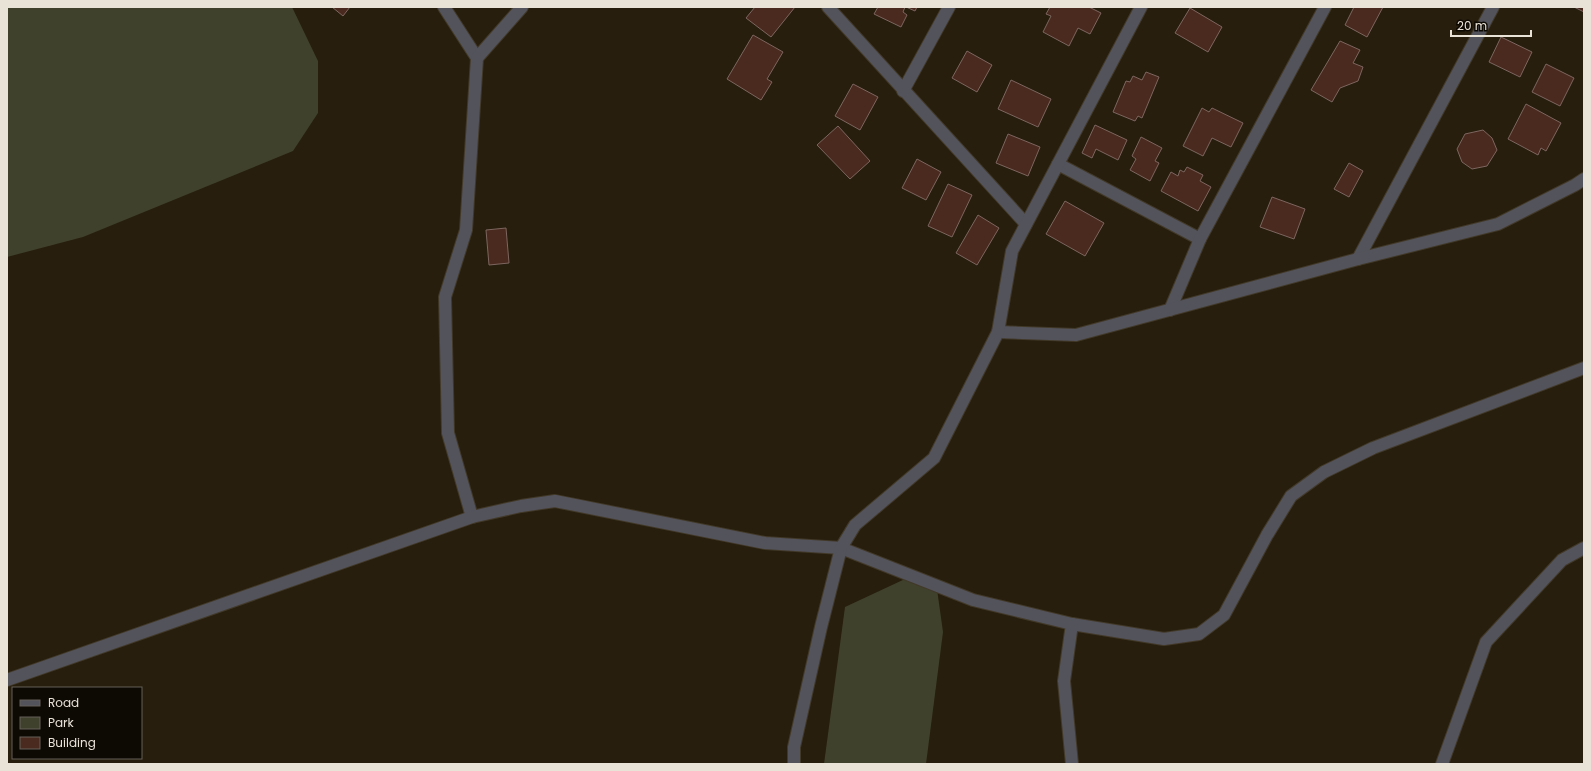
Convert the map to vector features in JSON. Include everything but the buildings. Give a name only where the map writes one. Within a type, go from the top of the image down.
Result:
[{"type":"street","points":[[444,7],[477,58],[466,230],[445,297],[448,433],[472,517]]},
{"type":"street","points":[[477,58],[522,7]]},
{"type":"street","points":[[828,7],[1026,224]]},
{"type":"street","points":[[904,91],[949,7]]},
{"type":"street","points":[[794,764],[796,739],[821,627],[841,548],[855,525],[934,458],[998,332],[1012,251],[1141,7]]},
{"type":"street","points":[[1170,310],[1200,239],[1325,7]]},
{"type":"street","points":[[1358,259],[1493,7]]},
{"type":"street","points":[[1058,164],[1200,239]]},
{"type":"street","points":[[998,332],[1076,335],[1358,259],[1498,224],[1584,179]]},
{"type":"street","points":[[7,680],[472,517],[520,506],[555,501],[765,543],[841,548],[972,600],[1072,624],[1164,639],[1199,634],[1224,615],[1267,535],[1291,496],[1324,472],[1373,448],[1584,368]]},
{"type":"street","points":[[1442,764],[1486,642],[1562,560],[1584,548]]},
{"type":"street","points":[[1072,624],[1064,681],[1072,764]]},
{"type":"green space","points":[[7,7],[292,7],[318,61],[318,113],[293,151],[83,237],[7,257]]},
{"type":"green space","points":[[905,579],[937,589],[943,632],[926,764],[824,764],[845,607]]}]
